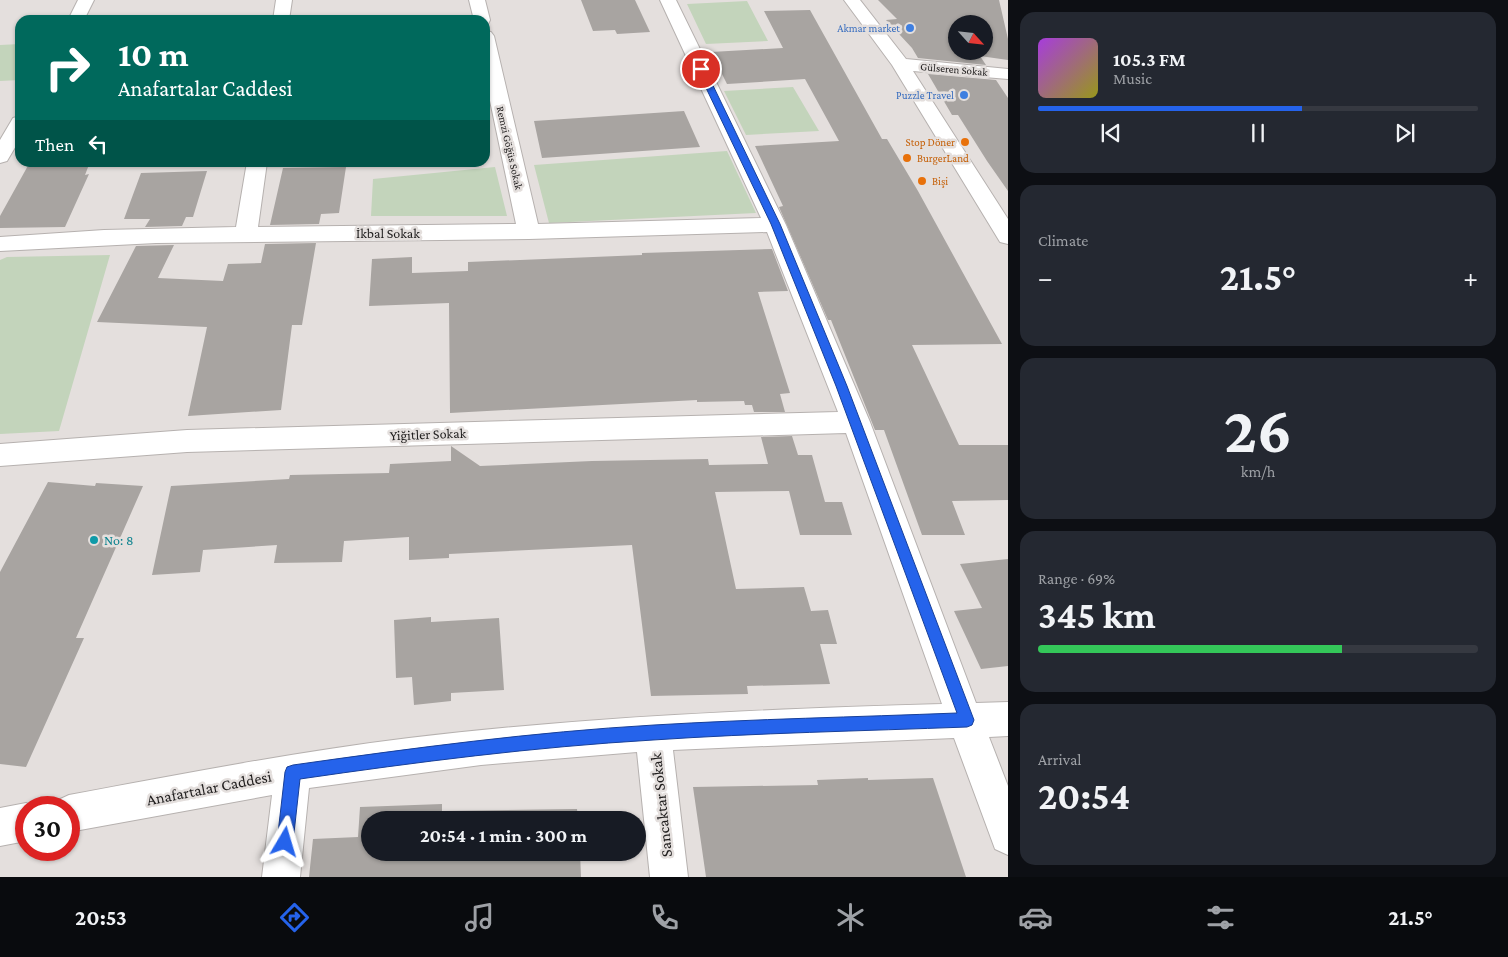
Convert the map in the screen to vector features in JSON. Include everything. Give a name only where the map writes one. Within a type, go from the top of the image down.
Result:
[{"type":"street","points":[[78,15],[86,0]]},
{"type":"street","points":[[282,15],[284,0]]},
{"type":"street","points":[[477,0],[481,15]]},
{"type":"street","points":[[668,0],[775,224],[856,422],[1008,836]]},
{"type":"street","points":[[852,0],[900,64],[1008,237]]},
{"type":"street","name":"Remzi Göğüs Sokak","points":[[490,58],[529,232]]},
{"type":"street","name":"Gülseren Sokak","points":[[900,64],[1008,74]]},
{"type":"street","points":[[0,157],[15,131]]},
{"type":"street","points":[[246,234],[256,167]]},
{"type":"street","name":"İkbal Sokak","points":[[0,244],[53,240],[246,234],[529,232],[775,224]]},
{"type":"street","name":"Yiğitler Sokak","points":[[0,454],[187,441],[856,422]]},
{"type":"street","name":"Anafartalar Caddesi","points":[[80,812],[293,772],[406,756],[516,744],[653,732],[1008,719]]},
{"type":"street","name":"Sancaktar Sokak","points":[[653,732],[668,877]]},
{"type":"street","points":[[281,877],[293,772]]},
{"type":"street","points":[[0,827],[15,824]]},
{"type":"green space","points":[[747,1],[768,41],[706,44],[687,4]]},
{"type":"green space","points":[[15,44],[15,80],[0,81],[0,45]]},
{"type":"green space","points":[[793,87],[819,131],[746,135],[724,91]]},
{"type":"green space","points":[[727,151],[756,213],[549,223],[534,165]]},
{"type":"green space","points":[[495,167],[507,216],[371,216],[373,179]]},
{"type":"green space","points":[[110,255],[59,431],[0,434],[0,260],[7,257]]},
{"type":"building","points":[[581,0],[635,0],[650,32],[617,34],[615,30],[593,31]]},
{"type":"building","points":[[878,0],[999,0],[1008,39],[1008,60],[993,58],[993,15],[948,15],[948,60],[983,60],[986,65],[918,58],[912,48],[886,20],[897,19]]},
{"type":"building","points":[[810,10],[882,139],[887,139],[918,191],[1002,344],[912,345],[959,445],[1008,445],[1008,500],[952,501],[965,535],[922,535],[884,430],[875,430],[831,320],[828,320],[779,207],[783,206],[755,146],[839,141],[805,79],[727,84],[711,52],[783,48],[764,11]]},
{"type":"building","points":[[928,74],[996,80],[1008,98],[1008,191],[958,115],[952,115]]},
{"type":"building","points":[[684,111],[700,147],[542,158],[534,121]]},
{"type":"building","points":[[27,167],[88,167],[85,175],[89,174],[65,227],[0,228],[0,216]]},
{"type":"building","points":[[346,167],[339,213],[321,214],[319,224],[270,225],[283,168]]},
{"type":"building","points":[[207,171],[193,217],[186,217],[182,226],[145,227],[150,219],[124,219],[141,173]]},
{"type":"building","points":[[316,243],[302,325],[292,325],[281,410],[188,416],[207,327],[97,322],[136,246],[174,245],[158,278],[223,281],[228,264],[261,263],[265,244]]},
{"type":"building","points":[[772,249],[788,291],[758,292],[790,393],[780,394],[785,412],[754,412],[752,405],[745,405],[744,401],[697,402],[697,400],[450,413],[449,303],[369,306],[372,259],[412,257],[412,273],[468,271],[468,262],[642,255],[642,253]]},
{"type":"building","points":[[792,436],[798,455],[812,455],[825,502],[842,502],[852,535],[800,535],[789,491],[715,492],[736,589],[804,587],[811,611],[828,610],[837,644],[820,644],[830,684],[747,686],[748,694],[651,696],[632,545],[449,554],[449,558],[409,560],[409,537],[344,541],[342,562],[274,563],[277,545],[203,550],[200,572],[152,575],[171,486],[289,479],[290,475],[389,473],[390,464],[451,461],[451,446],[480,466],[592,461],[708,459],[709,465],[768,464],[761,437]]},
{"type":"building","points":[[48,482],[95,486],[96,483],[143,486],[76,638],[84,638],[26,767],[0,764],[0,572]]},
{"type":"building","points":[[1008,559],[1008,666],[981,669],[954,611],[982,608],[960,564]]},
{"type":"building","points":[[431,617],[431,622],[499,618],[504,690],[451,693],[451,701],[414,705],[412,677],[396,678],[394,620]]},
{"type":"building","points":[[868,778],[868,780],[933,778],[966,877],[706,877],[693,787],[818,785],[817,780]]},
{"type":"building","points":[[442,804],[442,811],[361,811],[361,861],[580,861],[581,877],[309,877],[313,839],[358,837],[360,807]]},
{"type":"building","points":[[577,809],[577,811],[442,811]]},
{"type":"place","name":"Akmar market","points":[[910,28]]},
{"type":"place","name":"Puzzle Travel","points":[[964,95]]},
{"type":"place","name":"Stop Döner","points":[[965,142]]},
{"type":"place","name":"BurgerLand","points":[[907,158]]},
{"type":"place","name":"Bişi","points":[[922,181]]},
{"type":"place","name":"No: 8","points":[[94,540]]},
{"type":"route","points":[[285,842],[293,772],[406,756],[653,732],[967,720],[856,422],[775,224],[701,69]]}]
